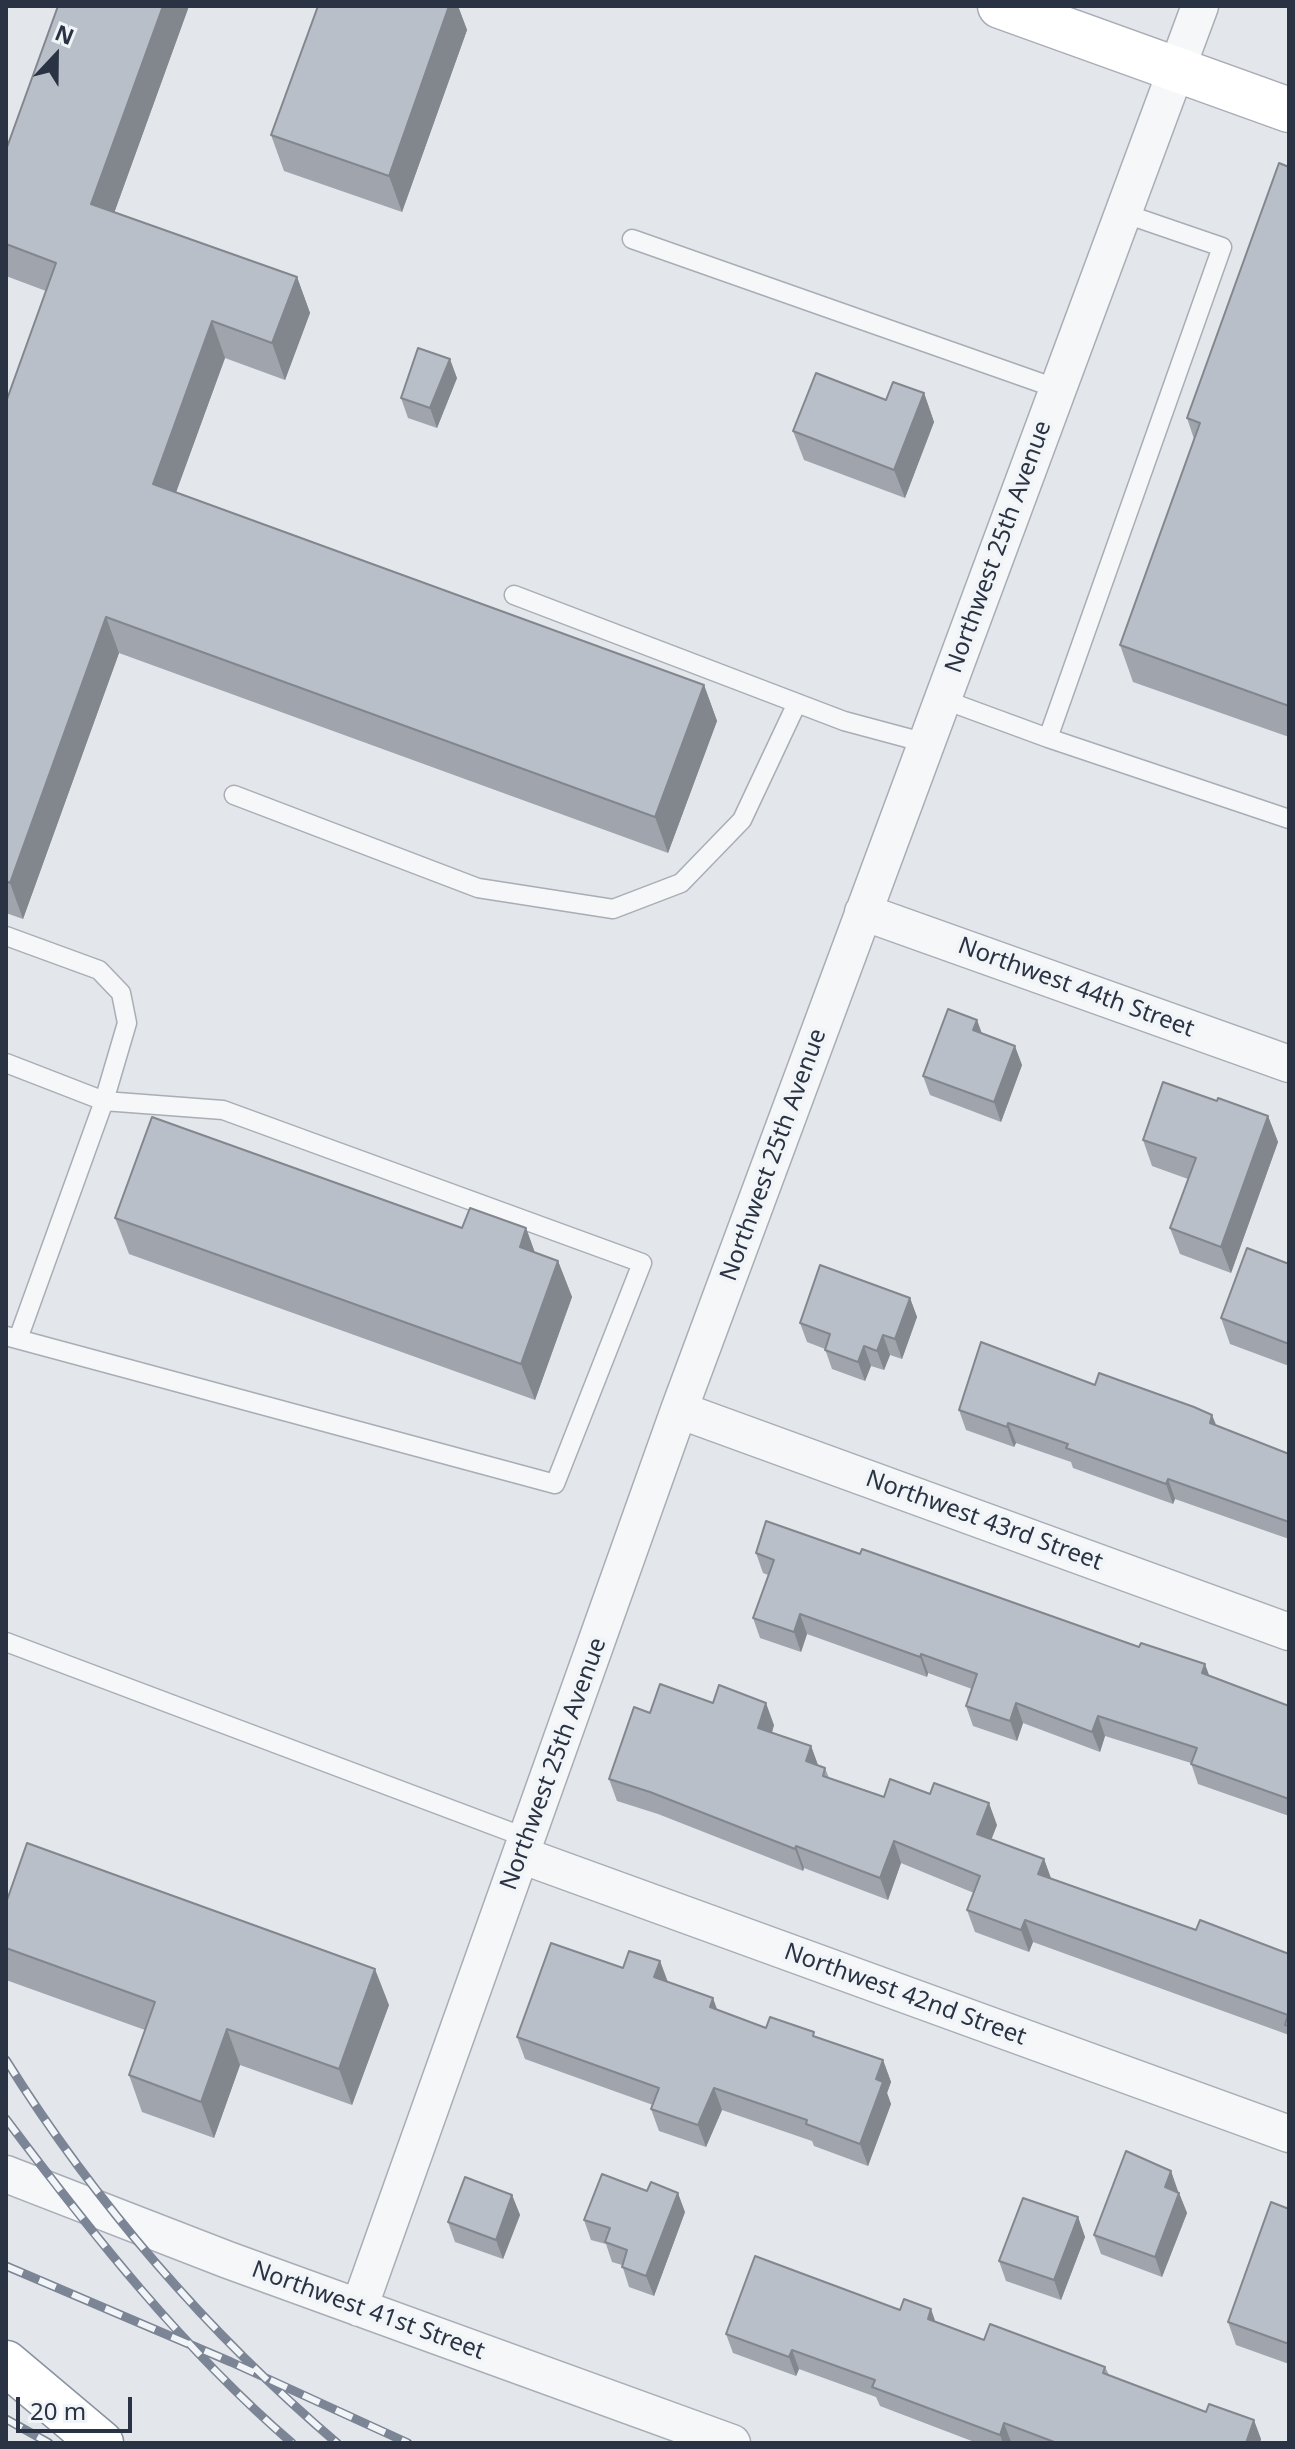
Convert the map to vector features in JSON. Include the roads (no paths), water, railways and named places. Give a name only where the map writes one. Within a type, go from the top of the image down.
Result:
[{"type":"main road","points":[[1000,6],[1289,110]]},
{"type":"main road","points":[[6,2363],[101,2443]]},
{"type":"street","name":"Northwest 25th Avenue","points":[[359,2308],[679,1410],[1200,6]]},
{"type":"street","name":"Northwest 44th Street","points":[[863,912],[1289,1064]]},
{"type":"street","name":"Northwest 43rd Street","points":[[679,1410],[1289,1632]]},
{"type":"street","name":"Northwest 42nd Street","points":[[524,1847],[1289,2134]]},
{"type":"street","name":"Northwest 41st Street","points":[[6,2174],[359,2308],[732,2443]]},
{"type":"lane","points":[[1048,738],[1222,247],[1123,213]]},
{"type":"lane","points":[[632,239],[1058,389]]},
{"type":"lane","points":[[514,595],[844,721],[926,743]]},
{"type":"lane","points":[[942,699],[1289,819]]},
{"type":"lane","points":[[234,795],[478,888],[613,909],[681,883],[742,820],[797,703]]},
{"type":"lane","points":[[6,936],[99,970],[121,993],[127,1023],[104,1101],[12,1337],[555,1484],[642,1263],[223,1110],[104,1101],[6,1063]]},
{"type":"lane","points":[[6,1642],[524,1847]]},
{"type":"railway","points":[[6,2060],[77,2165],[157,2264],[244,2357],[337,2443]]},
{"type":"railway","points":[[6,2119],[140,2289],[213,2369],[292,2443]]},
{"type":"railway","points":[[6,2266],[231,2362],[408,2443]]},
{"type":"railway","points":[[6,2419],[49,2443]]}]
